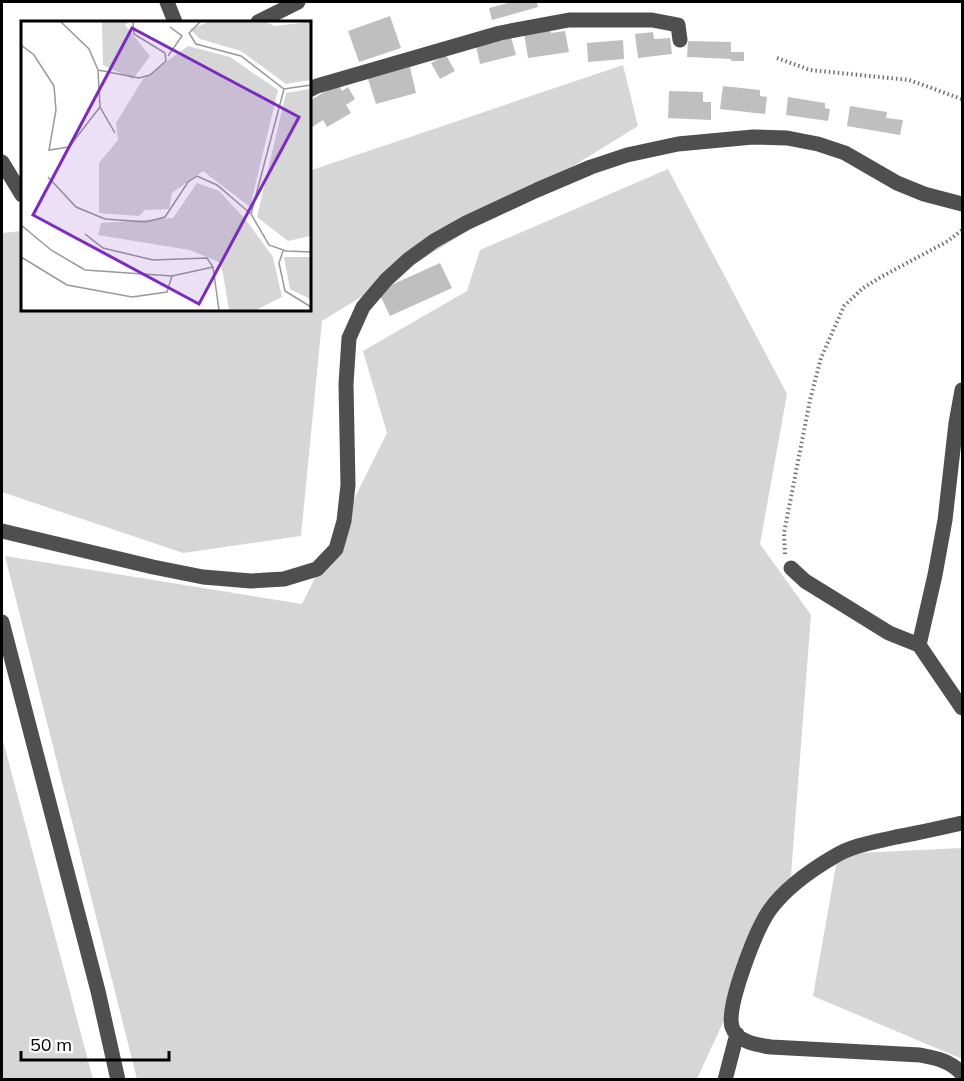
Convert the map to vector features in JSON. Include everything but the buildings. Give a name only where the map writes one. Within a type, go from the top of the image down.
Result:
[{"type":"street","points":[[167,2],[175,21]]},
{"type":"street","points":[[260,21],[298,2]]},
{"type":"street","points":[[310,90],[500,33],[569,20],[652,20],[678,25],[680,40]]},
{"type":"street","points":[[2,531],[203,578],[251,581],[284,579],[316,569],[336,549],[344,521],[348,485],[346,384],[349,338],[363,307],[386,280],[434,241],[466,223],[537,190],[609,161],[678,144],[753,137],[787,138],[818,144],[845,153],[897,183],[924,194],[963,204]]},
{"type":"street","points":[[2,162],[21,193]]},
{"type":"street","points":[[919,645],[943,531],[956,423],[963,390]]},
{"type":"street","points":[[791,568],[805,581],[889,633],[919,645],[963,708]]},
{"type":"street","points":[[2,622],[95,980],[118,1080]]},
{"type":"street","points":[[963,823],[867,843],[838,854],[790,887],[769,911],[755,938],[742,970],[731,1015],[732,1029],[740,1038],[755,1045],[920,1055],[939,1059],[957,1067],[963,1074]]},
{"type":"street","points":[[725,1080],[737,1034]]},
{"type":"path","points":[[777,57],[810,70],[909,80],[963,99]]},
{"type":"path","points":[[791,568],[784,551],[784,533],[810,400],[821,358],[844,306],[863,288],[948,241],[963,230]]},
{"type":"shaded area","points":[[623,65],[638,126],[322,321],[301,536],[183,553],[2,492],[2,233],[21,231],[21,310],[310,310],[310,171]]},
{"type":"shaded area","points":[[668,169],[787,394],[760,544],[811,615],[791,875],[697,1079],[137,1079],[5,556],[302,604],[387,433],[363,351],[467,291],[480,250]]},
{"type":"shaded area","points":[[2,737],[93,1079],[2,1079]]},
{"type":"shaded area","points":[[962,848],[962,1059],[813,996],[838,854]]}]
